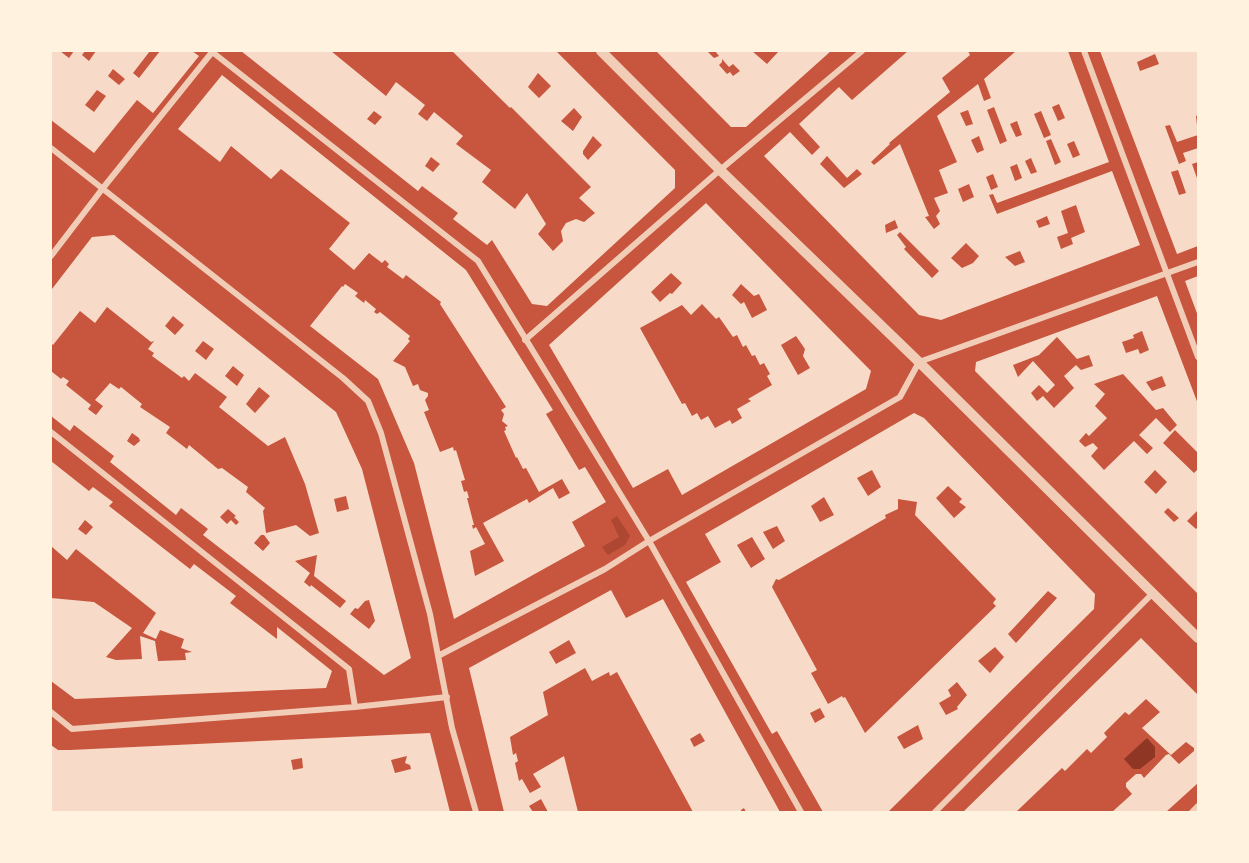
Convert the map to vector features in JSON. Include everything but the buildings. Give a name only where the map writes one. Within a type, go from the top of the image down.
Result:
[{"type":"street","points":[[51,256],[212,51],[478,261],[650,541],[801,812]]},
{"type":"street","points":[[601,51],[1198,638]]},
{"type":"street","points":[[525,340],[720,170],[862,51]]},
{"type":"street","points":[[1084,51],[1198,357]]},
{"type":"street","points":[[51,148],[343,378],[368,401],[381,433],[430,614],[452,728],[476,812]]},
{"type":"street","points":[[438,656],[605,569],[900,398],[919,362],[1198,262]]},
{"type":"street","points":[[51,432],[349,669],[355,707]]},
{"type":"street","points":[[935,812],[1153,593]]},
{"type":"street","points":[[51,712],[72,729],[355,707],[447,697]]},
{"type":"street","points":[[1192,812],[1198,807]]},
{"type":"shaded area","points":[[617,516],[630,536],[625,545],[608,555],[602,547],[619,537],[611,520]]},
{"type":"shaded area","points":[[1147,738],[1155,747],[1155,757],[1140,769],[1133,769],[1124,759]]}]
